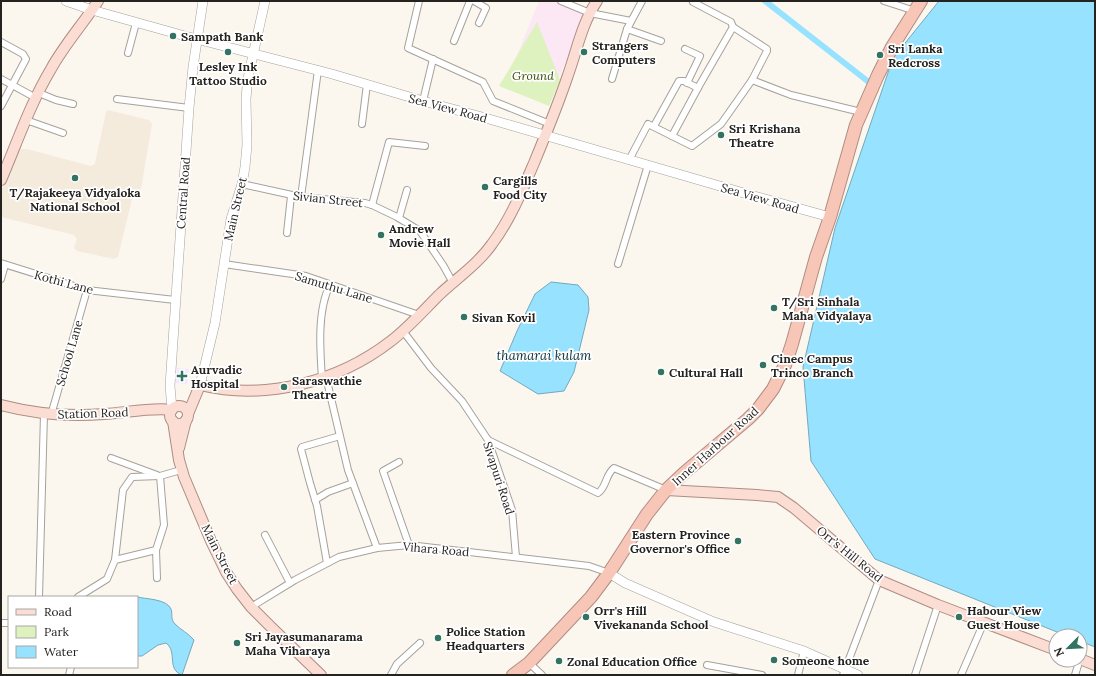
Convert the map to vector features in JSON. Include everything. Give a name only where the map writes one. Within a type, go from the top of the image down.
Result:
[{"type":"highway","name":"Inner Harbour Road","points":[[513,675],[529,663],[579,611],[609,573],[647,514],[666,490],[748,419],[758,409],[773,389],[785,365],[816,257],[830,217],[861,112],[892,47],[918,6]]},
{"type":"main road","name":"Sea View Road","points":[[66,1],[136,23],[318,70],[830,217]]},
{"type":"main road","points":[[1,180],[4,166],[50,69],[98,1]]},
{"type":"main road","name":"Central Road","points":[[175,412],[170,386],[188,108],[203,1]]},
{"type":"main road","name":"Main Street","points":[[178,452],[187,417],[200,385],[215,324],[231,219],[242,184],[247,144],[246,93],[265,1]]},
{"type":"main road","points":[[175,412],[200,385],[232,390],[264,390],[300,384],[324,377],[359,363],[403,331],[475,264],[486,253],[513,209],[550,124],[590,13],[597,1]]},
{"type":"main road","name":"Station Road","points":[[1,405],[48,415],[81,416],[137,411],[175,412]]},
{"type":"main road","points":[[184,408],[187,417],[180,424],[175,412],[184,408]]},
{"type":"main road","name":"Main Street","points":[[175,412],[181,470],[220,560],[237,589],[251,607],[321,675]]},
{"type":"main road","name":"Orr’s Hill Road","points":[[666,490],[778,497],[794,508],[879,580],[938,605],[1048,647]]},
{"type":"main road","points":[[609,573],[625,583],[714,622],[804,651],[844,672],[858,675]]},
{"type":"street","points":[[419,1],[408,48],[483,82],[493,101],[550,124]]},
{"type":"street","points":[[454,41],[470,1]]},
{"type":"street","points":[[474,1],[486,8],[479,23]]},
{"type":"street","points":[[561,1],[590,13],[631,21]]},
{"type":"street","points":[[612,79],[631,21],[642,1]]},
{"type":"street","points":[[884,1],[918,6]]},
{"type":"street","points":[[629,160],[648,124],[692,146],[721,124],[752,80],[767,52],[767,50],[733,27],[731,22],[693,2]]},
{"type":"street","points":[[128,53],[136,23]]},
{"type":"street","points":[[672,136],[733,27]]},
{"type":"street","points":[[628,29],[661,41]]},
{"type":"street","points":[[1,42],[23,54],[26,59],[1,106]]},
{"type":"street","points":[[685,49],[700,56],[687,83]]},
{"type":"street","points":[[423,101],[433,59]]},
{"type":"street","points":[[301,197],[318,70]]},
{"type":"street","points":[[1,79],[37,95],[73,104]]},
{"type":"street","points":[[752,80],[791,95],[861,112]]},
{"type":"street","points":[[654,126],[679,81],[698,88]]},
{"type":"street","points":[[362,124],[367,84]]},
{"type":"street","points":[[117,99],[188,108]]},
{"type":"street","points":[[26,120],[63,133]]},
{"type":"street","points":[[372,205],[389,142],[426,146]]},
{"type":"street","points":[[618,264],[648,165]]},
{"type":"street","name":"Sivian Street","points":[[242,184],[291,196],[365,203],[372,205],[399,218],[420,231],[443,265],[453,283]]},
{"type":"street","points":[[399,218],[407,190]]},
{"type":"street","points":[[287,233],[291,196]]},
{"type":"street","points":[[1,278],[3,264]]},
{"type":"street","name":"Kothi Lane","points":[[3,264],[86,290],[175,300]]},
{"type":"street","name":"Samuthu Lane","points":[[224,264],[306,276],[419,315]]},
{"type":"street","points":[[330,285],[322,309],[321,354],[324,377],[348,470],[377,548]]},
{"type":"street","name":"School Lane","points":[[39,596],[48,415],[86,290]]},
{"type":"street","name":"Sivapuri Road","points":[[403,331],[431,368],[462,401],[488,440],[512,510],[516,557]]},
{"type":"street","points":[[327,563],[315,500],[301,448],[340,436]]},
{"type":"street","points":[[488,440],[598,493],[602,490],[609,472],[614,468],[666,490]]},
{"type":"street","points":[[111,458],[160,476]]},
{"type":"street","points":[[399,462],[383,471],[409,545]]},
{"type":"street","points":[[80,596],[107,579],[115,560],[123,490],[132,477],[160,476],[181,470]]},
{"type":"street","points":[[156,578],[156,550],[164,525],[160,476]]},
{"type":"street","points":[[315,500],[328,492],[353,483]]},
{"type":"street","points":[[265,535],[290,583]]},
{"type":"street","name":"Vihara Road","points":[[251,607],[290,583],[339,557],[377,548],[409,545],[589,566],[609,573]]},
{"type":"street","points":[[115,560],[156,550]]},
{"type":"street","points":[[844,672],[879,580]]},
{"type":"street","points":[[915,675],[938,605]]},
{"type":"street","points":[[961,675],[984,622]]},
{"type":"street","points":[[391,675],[397,664],[420,643]]},
{"type":"street","points":[[798,675],[804,651]]},
{"type":"street","points":[[529,663],[542,675]]},
{"type":"street","points":[[708,665],[762,675]]},
{"type":"shaded area","points":[[539,1],[559,1],[585,13],[549,103],[505,85]]},
{"type":"shaded area","name":"T/Rajakeeya Vidyaloka National School","points":[[108,110],[149,120],[152,124],[141,189],[134,191],[118,257],[114,259],[77,251],[74,248],[77,239],[74,235],[1,217],[1,191],[19,151],[22,149],[27,149],[91,166],[95,163],[106,112]]},
{"type":"shaded area","name":"Aurvadic Hospital","points":[[177,368],[189,369],[187,384],[176,383]]},
{"type":"green space","name":"Ground","points":[[537,22],[560,80],[549,106],[499,86]]},
{"type":"water","points":[[939,1],[1095,1],[1095,647],[1088,644],[1088,628],[1048,628],[875,559],[811,461],[803,367],[835,228],[893,58]]},
{"type":"water","name":"thamarai kulam","points":[[551,282],[578,285],[588,297],[589,310],[574,372],[564,391],[538,394],[500,371],[535,294]]},
{"type":"water","points":[[138,597],[161,601],[169,606],[172,611],[173,622],[194,640],[182,675],[174,669],[171,651],[166,643],[158,645],[142,656],[138,656]]},
{"type":"waterway","points":[[765,1],[870,83]]},
{"type":"place","name":"Sampath Bank","points":[[173,36]]},
{"type":"place","name":"Lesley Ink Tattoo Studio","points":[[228,52]]},
{"type":"place","name":"Strangers Computers","points":[[584,52]]},
{"type":"place","name":"Sri Lanka Redcross","points":[[880,55]]},
{"type":"place","name":"Sri Krishana Theatre","points":[[721,135]]},
{"type":"place","name":"T/Rajakeeya Vidyaloka National School","points":[[75,178]]},
{"type":"place","name":"Cargills Food City","points":[[485,187]]},
{"type":"place","name":"Andrew Movie Hall","points":[[381,235]]},
{"type":"place","name":"T/Sri Sinhala Maha Vidyalaya","points":[[774,308]]},
{"type":"place","name":"Sivan Kovil","points":[[464,317]]},
{"type":"place","name":"Cinec Campus Trinco Branch","points":[[763,365]]},
{"type":"place","name":"Cultural Hall","points":[[661,372]]},
{"type":"place","name":"Aurvadic Hospital","points":[[182,376]]},
{"type":"place","name":"Saraswathie Theatre","points":[[284,387]]},
{"type":"place","name":"Eastern Province Governor's Office","points":[[738,541]]},
{"type":"place","name":"Orr's Hill Vivekananda School","points":[[586,617]]},
{"type":"place","name":"Habour View Guest House","points":[[959,617]]},
{"type":"place","name":"Police Station Headquarters","points":[[438,638]]},
{"type":"place","name":"Sri Jayasumanarama Maha Viharaya","points":[[237,643]]},
{"type":"place","name":"Someone home","points":[[774,660]]},
{"type":"place","name":"Zonal Education Office","points":[[559,661]]}]
